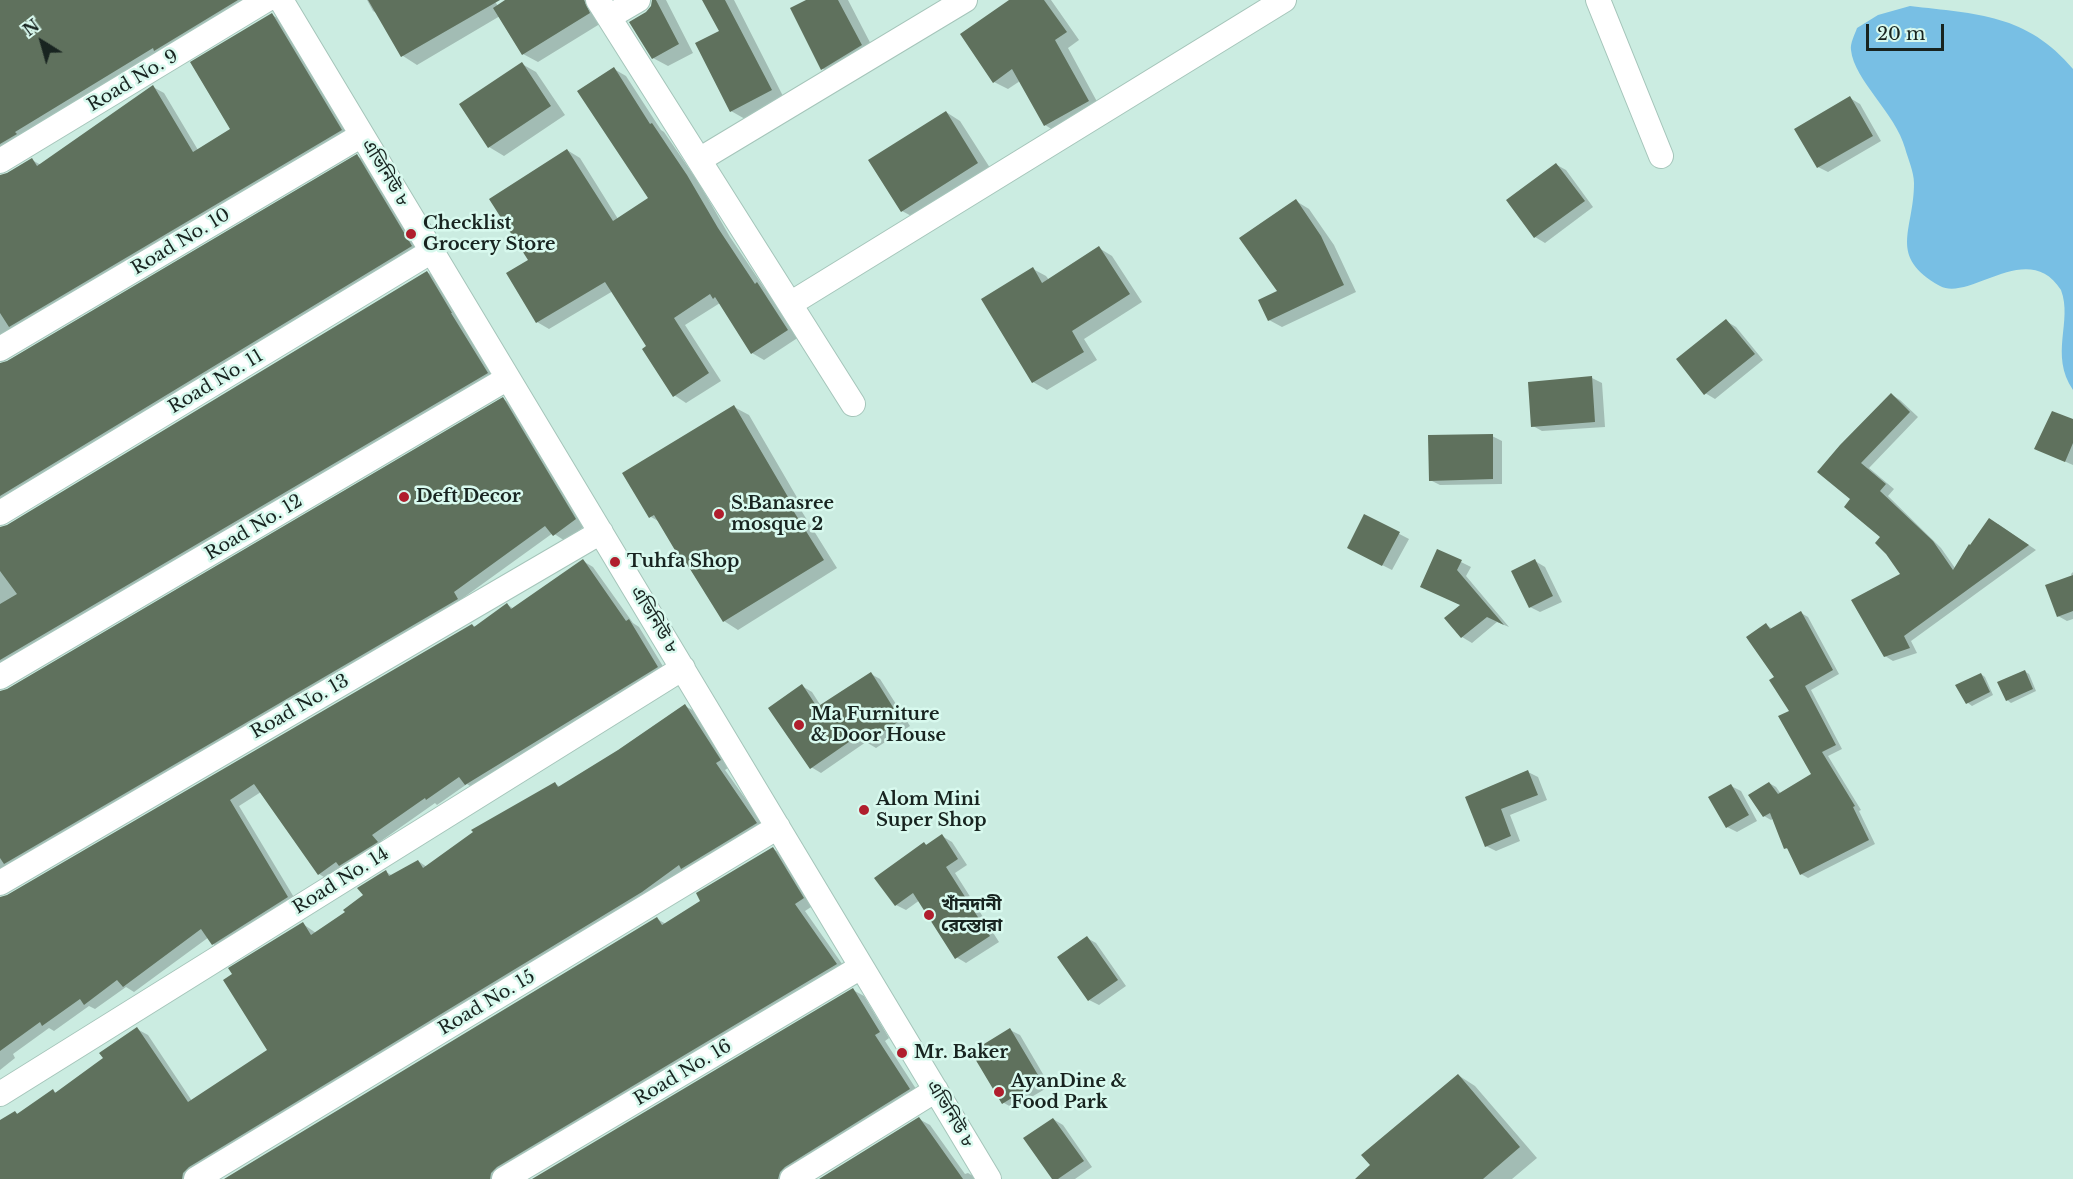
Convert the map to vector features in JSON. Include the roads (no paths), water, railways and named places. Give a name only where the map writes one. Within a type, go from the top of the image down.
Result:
[{"type":"street","name":"Road No. 9","points":[[0,161],[266,0]]},
{"type":"street","name":"এভিনিউ ৮","points":[[281,0],[989,1179]]},
{"type":"street","points":[[638,0],[604,9],[853,404]]},
{"type":"street","points":[[699,159],[965,0]]},
{"type":"street","points":[[790,304],[1284,0]]},
{"type":"street","points":[[1598,0],[1661,156]]},
{"type":"street","name":"Road No. 10","points":[[0,349],[362,135]]},
{"type":"street","name":"Road No. 11","points":[[0,513],[432,251]]},
{"type":"street","name":"Road No. 12","points":[[0,677],[508,378]]},
{"type":"street","name":"Road No. 13","points":[[0,883],[601,532]]},
{"type":"street","name":"Road No. 14","points":[[0,1094],[682,668]]},
{"type":"street","name":"Road No. 15","points":[[196,1179],[778,827]]},
{"type":"street","name":"Road No. 16","points":[[504,1179],[861,967]]},
{"type":"street","points":[[792,1179],[936,1090]]},
{"type":"water","points":[[1910,6],[1979,15],[2019,27],[2038,37],[2056,51],[2073,69],[2073,390],[2066,377],[2063,364],[2064,302],[2061,290],[2048,276],[2032,270],[2016,270],[1952,289],[1940,286],[1924,275],[1908,253],[1908,229],[1914,183],[1912,170],[1900,135],[1859,73],[1851,47],[1857,28],[1878,15]]},
{"type":"place","name":"Checklist Grocery Store","points":[[411,234]]},
{"type":"place","name":"Deft Decor","points":[[404,497]]},
{"type":"place","name":"S.Banasree mosque 2","points":[[719,514]]},
{"type":"place","name":"Tuhfa Shop","points":[[615,562]]},
{"type":"place","name":"Ma Furniture & Door House","points":[[799,725]]},
{"type":"place","name":"Alom Mini Super Shop","points":[[864,810]]},
{"type":"place","name":"খাঁনদানী রেস্তোরা","points":[[929,915]]},
{"type":"place","name":"Mr. Baker","points":[[902,1053]]},
{"type":"place","name":"AyanDine & Food Park","points":[[999,1092]]}]
